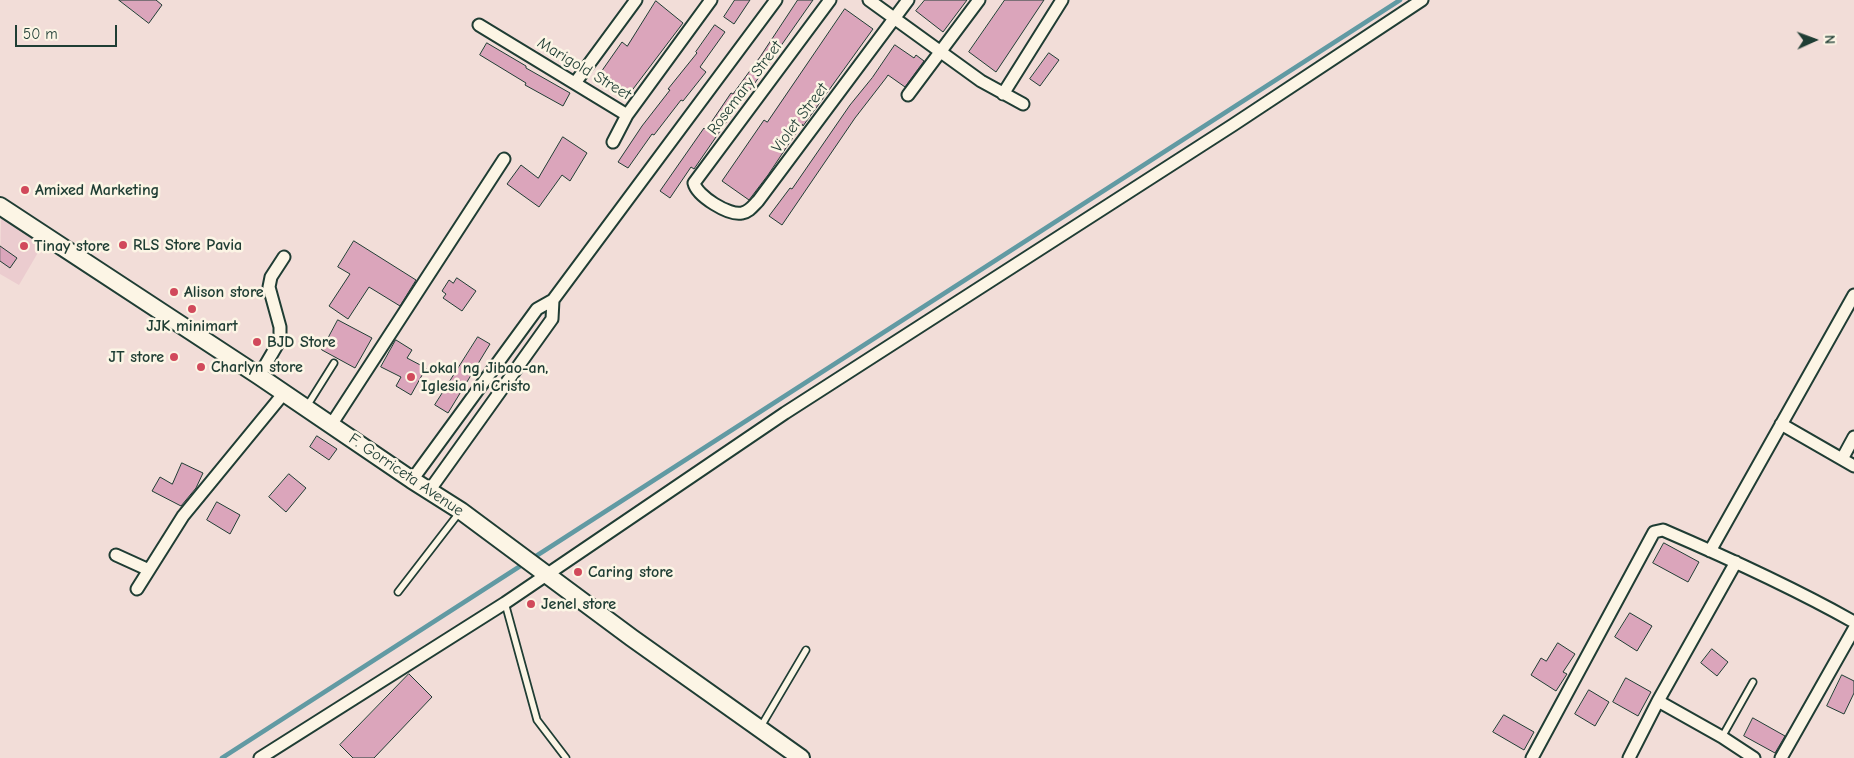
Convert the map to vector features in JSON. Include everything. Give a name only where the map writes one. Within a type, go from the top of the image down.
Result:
[{"type":"main road","name":"F. Gorriceta Avenue","points":[[0,206],[461,511],[759,730],[801,758]]},
{"type":"street","points":[[575,83],[636,0]]},
{"type":"street","name":"Marigold Street","points":[[479,25],[628,115],[710,0]]},
{"type":"street","points":[[412,480],[538,309],[554,300],[776,0]]},
{"type":"street","name":"Rosemary Street","points":[[701,195],[695,188],[694,183],[830,0]]},
{"type":"street","points":[[870,0],[981,81],[1023,104]]},
{"type":"street","name":"Violet Street","points":[[701,195],[732,214],[743,213],[750,209],[758,201],[908,0]]},
{"type":"street","points":[[908,95],[979,0]]},
{"type":"street","points":[[1003,94],[1062,0]]},
{"type":"street","points":[[260,758],[547,575],[785,413],[1233,125],[1422,0]]},
{"type":"street","points":[[613,142],[628,115]]},
{"type":"street","points":[[331,425],[504,159]]},
{"type":"street","points":[[259,376],[280,340],[280,327],[269,287],[272,277],[284,257]]},
{"type":"street","points":[[1710,551],[1854,295]]},
{"type":"street","points":[[429,491],[552,319],[554,300]]},
{"type":"street","points":[[137,589],[183,516],[284,393]]},
{"type":"street","points":[[1781,424],[1854,466]]},
{"type":"street","points":[[1842,459],[1854,437]]},
{"type":"street","points":[[1532,758],[1654,532],[1663,530],[1736,562],[1802,593],[1854,622]]},
{"type":"street","points":[[116,555],[149,570]]},
{"type":"street","points":[[1629,758],[1658,701],[1736,562]]},
{"type":"street","points":[[1781,758],[1854,630]]},
{"type":"street","points":[[1658,701],[1722,737],[1754,758]]},
{"type":"lane","points":[[306,408],[334,363]]},
{"type":"lane","points":[[398,592],[461,511]]},
{"type":"lane","points":[[505,602],[537,720],[566,758]]},
{"type":"lane","points":[[759,730],[806,650]]},
{"type":"lane","points":[[1722,737],[1754,682]]},
{"type":"shaded area","points":[[1,219],[43,244],[19,285],[0,274]]},
{"type":"building","points":[[119,0],[156,0],[162,5],[149,23]]},
{"type":"building","points":[[735,0],[750,0],[734,24],[724,17]]},
{"type":"building","points":[[798,0],[813,0],[694,169],[691,167],[670,198],[660,191],[704,128],[706,130],[731,93],[733,94],[760,57]]},
{"type":"building","points":[[925,0],[967,0],[943,32],[916,11]]},
{"type":"building","points":[[1005,0],[1044,0],[996,72],[969,52]]},
{"type":"building","points":[[656,1],[683,23],[630,93],[601,72],[622,42],[627,46]]},
{"type":"building","points":[[845,9],[873,29],[803,126],[802,124],[749,200],[722,181],[764,120],[767,122]]},
{"type":"building","points":[[715,25],[725,32],[700,67],[706,72],[654,135],[652,134],[628,168],[618,162],[642,126],[670,90],[668,89],[697,53]]},
{"type":"building","points":[[487,43],[570,93],[563,106],[525,85],[526,83],[480,55]]},
{"type":"building","points":[[895,45],[914,58],[916,55],[924,61],[905,87],[888,75],[855,118],[782,225],[769,216],[790,188],[792,189],[850,105]]},
{"type":"building","points":[[1049,53],[1059,60],[1040,86],[1030,79]]},
{"type":"building","points":[[563,137],[587,153],[570,181],[562,175],[539,207],[507,184],[521,165],[538,178]]},
{"type":"building","points":[[354,241],[416,280],[400,306],[369,287],[348,319],[329,306],[350,274],[338,267]]},
{"type":"building","points":[[0,246],[17,258],[10,268],[0,261]]},
{"type":"building","points":[[457,278],[476,291],[462,311],[443,298],[446,294],[442,291],[449,280],[453,283]]},
{"type":"building","points":[[338,320],[372,338],[355,368],[322,350]]},
{"type":"building","points":[[478,337],[490,344],[448,413],[435,405]]},
{"type":"building","points":[[396,340],[412,350],[407,358],[426,368],[411,395],[396,386],[401,377],[381,367]]},
{"type":"building","points":[[317,436],[337,449],[329,460],[310,447]]},
{"type":"building","points":[[182,463],[203,473],[196,488],[181,506],[152,491],[160,477],[172,484]]},
{"type":"building","points":[[289,474],[306,488],[286,512],[269,497]]},
{"type":"building","points":[[217,502],[240,515],[230,534],[207,520]]},
{"type":"building","points":[[1664,543],[1699,562],[1688,582],[1653,563]]},
{"type":"building","points":[[1630,613],[1652,626],[1637,651],[1615,637]]},
{"type":"building","points":[[1558,643],[1575,654],[1563,672],[1567,674],[1556,691],[1531,675],[1541,658],[1546,661]]},
{"type":"building","points":[[1712,649],[1728,662],[1717,676],[1701,663]]},
{"type":"building","points":[[409,674],[432,697],[374,758],[353,758],[340,745]]},
{"type":"building","points":[[1842,675],[1854,681],[1854,693],[1844,714],[1827,706]]},
{"type":"building","points":[[1626,678],[1651,692],[1638,716],[1613,702]]},
{"type":"building","points":[[1589,690],[1609,702],[1595,726],[1575,714]]},
{"type":"building","points":[[1504,715],[1534,732],[1524,750],[1493,732]]},
{"type":"building","points":[[1753,718],[1785,736],[1775,753],[1744,736]]},
{"type":"waterway","points":[[533,558],[1400,0]]},
{"type":"waterway","points":[[222,758],[525,563]]},
{"type":"place","name":"Amixed Marketing","points":[[25,190]]},
{"type":"place","name":"RLS Store Pavia","points":[[123,245]]},
{"type":"place","name":"Tinay store","points":[[24,246]]},
{"type":"place","name":"Alison store","points":[[174,292]]},
{"type":"place","name":"JJK minimart","points":[[192,309]]},
{"type":"place","name":"BJD Store","points":[[257,342]]},
{"type":"place","name":"JT store","points":[[174,357]]},
{"type":"place","name":"Charlyn store","points":[[201,367]]},
{"type":"place","name":"Lokal ng Jibao-an, Iglesia ni Cristo","points":[[411,377]]},
{"type":"place","name":"Caring store","points":[[578,572]]},
{"type":"place","name":"Jenel store","points":[[531,604]]}]
